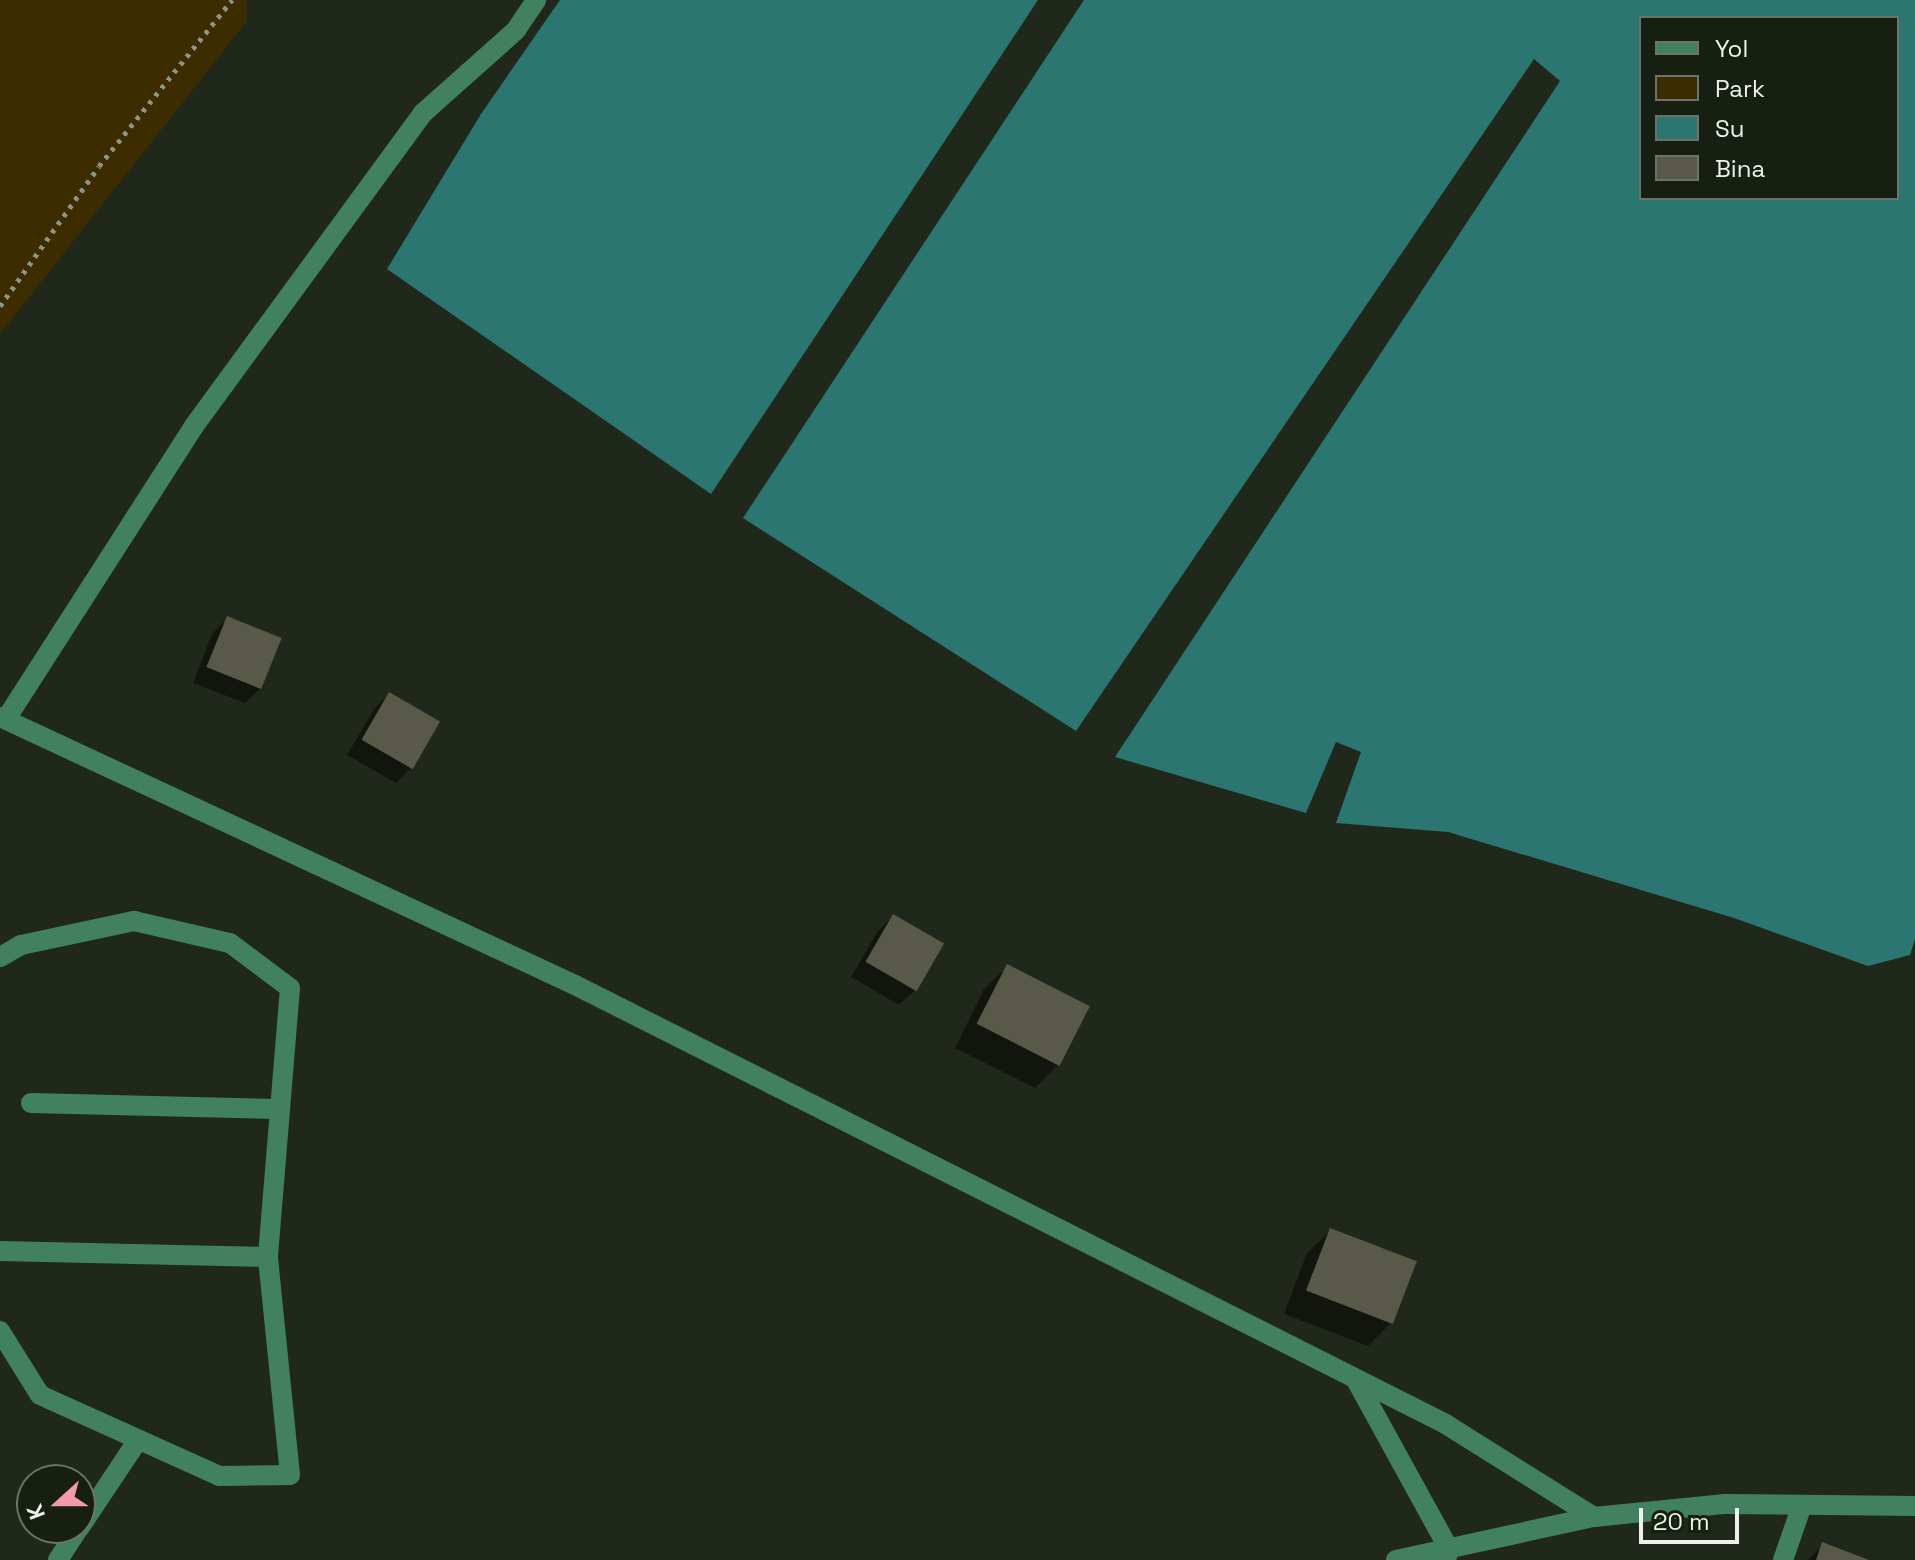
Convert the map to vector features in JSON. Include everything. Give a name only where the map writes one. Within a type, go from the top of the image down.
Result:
[{"type":"street","points":[[536,0],[516,30],[414,126],[194,426],[3,718],[575,985],[1444,1423],[1594,1517]]},
{"type":"street","points":[[0,957],[21,945],[134,921],[230,943],[290,988],[268,1257],[290,1475],[219,1476],[40,1395],[0,1331]]},
{"type":"street","points":[[31,1103],[280,1109]]},
{"type":"street","points":[[0,1251],[268,1257]]},
{"type":"street","points":[[1356,1380],[1448,1554]]},
{"type":"street","points":[[96,1504],[138,1440]]},
{"type":"street","points":[[1396,1560],[1448,1554],[1594,1517],[1725,1504],[1915,1506]]},
{"type":"street","points":[[1783,1560],[1802,1505]]},
{"type":"path","points":[[0,306],[99,166],[232,0]]},
{"type":"green space","points":[[0,0],[247,0],[247,21],[0,334]]},
{"type":"water","points":[[560,0],[1038,0],[711,494],[387,269],[481,114]]},
{"type":"water","points":[[1084,0],[1915,0],[1915,939],[1910,955],[1868,966],[1734,918],[1448,832],[1336,823],[1361,752],[1336,742],[1306,813],[1115,757],[1560,81],[1534,59],[1076,731],[743,518]]},
{"type":"building","points":[[227,616],[282,638],[261,689],[206,667]]},
{"type":"building","points":[[389,692],[440,722],[413,769],[362,740]]},
{"type":"building","points":[[893,914],[944,944],[917,991],[866,962]]},
{"type":"building","points":[[1007,964],[1090,1006],[1059,1066],[977,1024]]},
{"type":"building","points":[[1330,1228],[1417,1261],[1393,1324],[1306,1291]]},
{"type":"building","points":[[1822,1542],[1869,1560],[1816,1560]]}]
